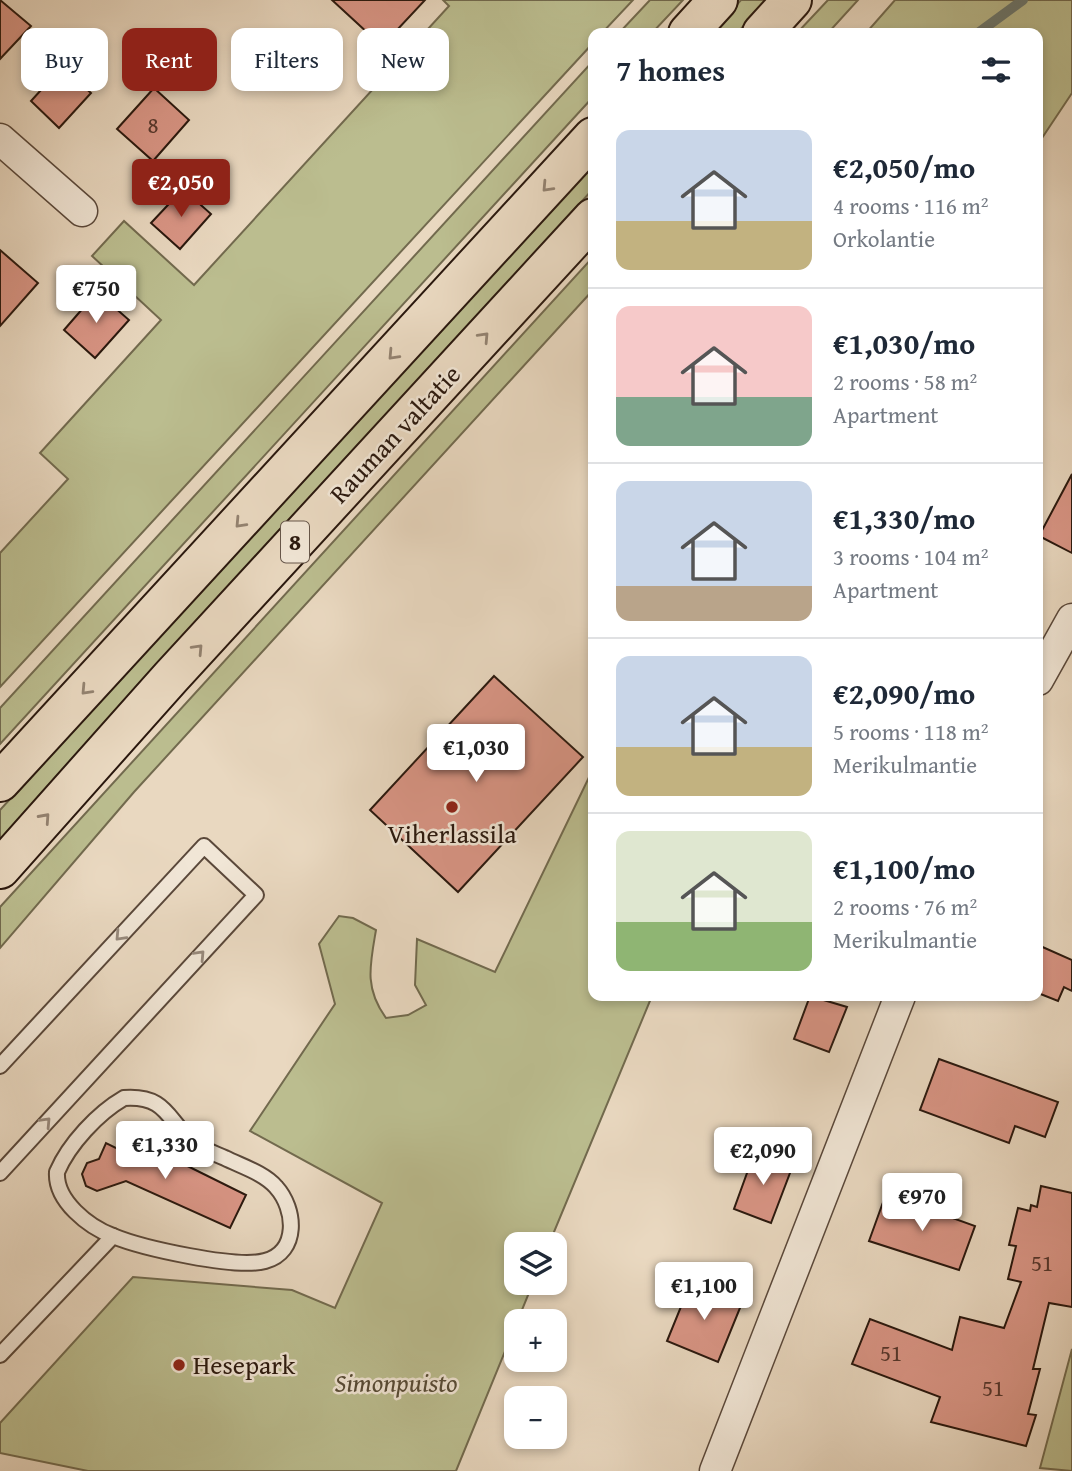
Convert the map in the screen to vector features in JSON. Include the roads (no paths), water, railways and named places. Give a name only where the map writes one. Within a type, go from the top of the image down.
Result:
[{"type":"highway","points":[[693,28],[718,0]]},
{"type":"highway","points":[[767,28],[792,0]]},
{"type":"highway","name":"Rauman valtatie","points":[[0,782],[588,142]]},
{"type":"highway","name":"Rauman valtatie","points":[[0,869],[181,667],[588,223]]},
{"type":"street","points":[[0,139],[82,211]]},
{"type":"street","points":[[1043,671],[1072,619]]},
{"type":"street","points":[[715,1471],[898,1001]]},
{"type":"lane","points":[[0,1066],[204,846],[256,895],[0,1173]]},
{"type":"lane","points":[[124,1098],[155,1103],[170,1113],[193,1143],[271,1183],[286,1203],[291,1220],[289,1241],[280,1254],[263,1262],[243,1264],[219,1262],[113,1236],[85,1219],[63,1197],[57,1172],[67,1153],[92,1125],[110,1106],[124,1098]]},
{"type":"lane","points":[[0,1355],[113,1236]]},
{"type":"waterway","points":[[985,28],[1023,0]]},
{"type":"place","name":"Viherlassila","points":[[452,807]]},
{"type":"place","name":"Hesepark","points":[[179,1365]]},
{"type":"park label","name":"Simonpuisto","points":[[396,1383]]}]
